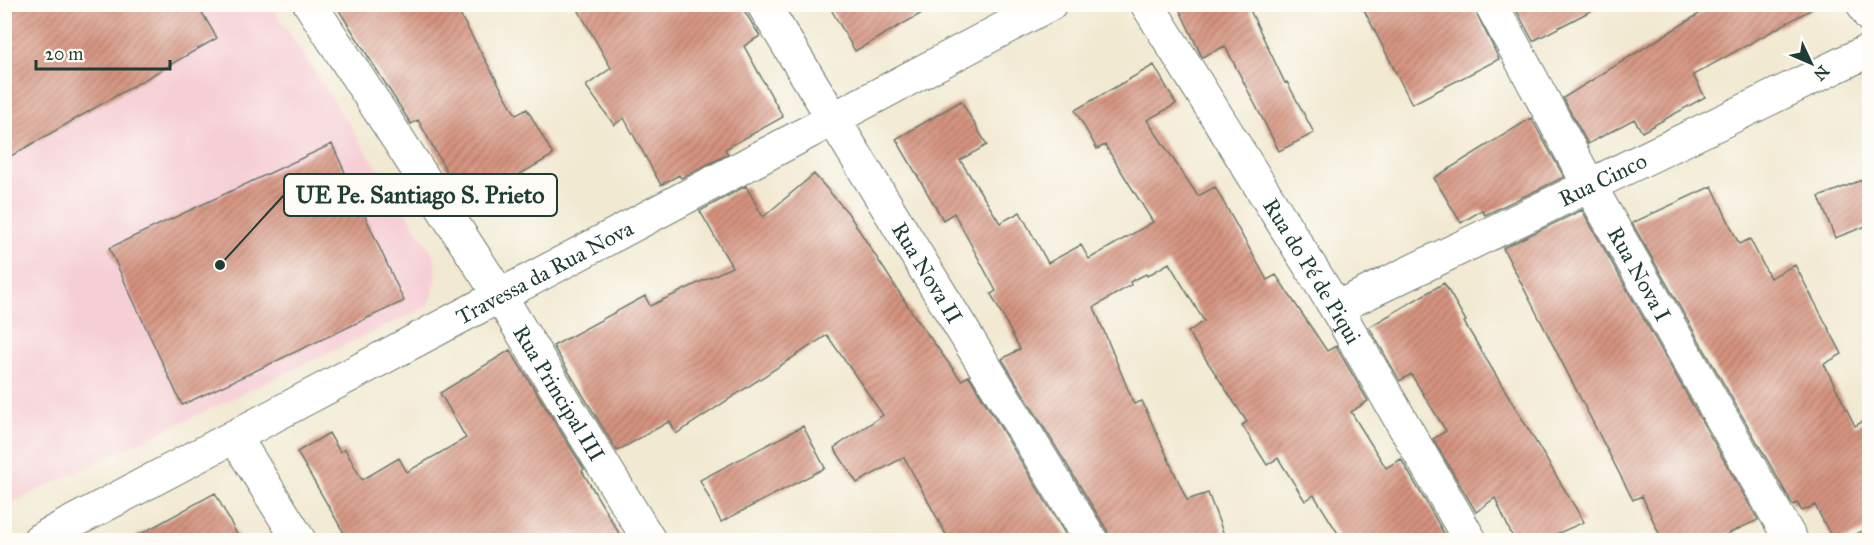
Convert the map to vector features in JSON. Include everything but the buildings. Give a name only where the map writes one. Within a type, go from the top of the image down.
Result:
[{"type":"street","name":"Rua Principal III","points":[[310,4],[500,296],[649,540]]},
{"type":"street","name":"Rua Nova II","points":[[763,4],[1091,540]]},
{"type":"street","name":"Travessa da Rua Nova","points":[[39,540],[1050,4]]},
{"type":"street","name":"Rua do Pé de Piqui","points":[[1147,4],[1336,308],[1470,540]]},
{"type":"street","name":"Rua Nova I","points":[[1491,4],[1588,183],[1791,540]]},
{"type":"street","points":[[1863,4],[1869,16]]},
{"type":"street","name":"Rua Cinco","points":[[1336,308],[1588,183],[1869,50]]},
{"type":"street","points":[[235,437],[299,540]]},
{"type":"shaded area","points":[[4,5],[271,5],[434,255],[437,275],[432,298],[426,307],[5,506]]},
{"type":"place","name":"UE Pe. Santiago S. Prieto","points":[[220,265]]}]
